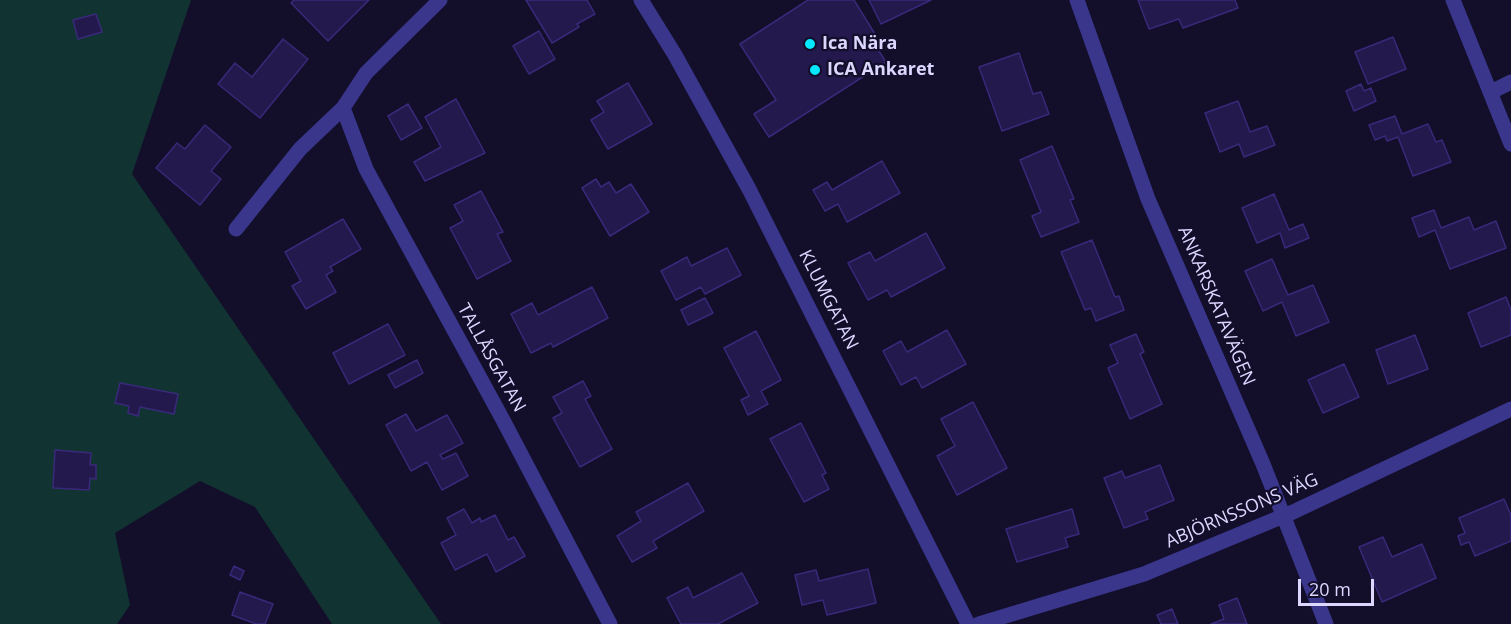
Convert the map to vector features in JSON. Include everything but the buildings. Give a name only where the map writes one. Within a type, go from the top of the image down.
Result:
[{"type":"street","points":[[236,229],[300,149],[343,108],[366,73],[440,0]]},
{"type":"street","name":"KLUMGATAN","points":[[641,0],[749,189],[968,624]]},
{"type":"street","name":"ANKARSKATAVÄGEN","points":[[1077,0],[1148,199],[1284,517],[1326,624]]},
{"type":"street","points":[[1453,0],[1511,144]]},
{"type":"street","points":[[1491,92],[1511,82]]},
{"type":"street","name":"TALLÅSGATAN","points":[[343,108],[366,169],[503,420],[610,624]]},
{"type":"street","name":"ABJÖRNSSONS VÄG","points":[[979,624],[1144,574],[1284,517],[1511,410]]},
{"type":"green space","points":[[0,0],[191,0],[132,174],[441,624],[332,624],[255,507],[200,481],[115,533],[130,605],[117,624],[0,624]]},
{"type":"place","name":"Ica Nära","points":[[810,44]]},
{"type":"place","name":"ICA Ankaret","points":[[815,70]]}]
